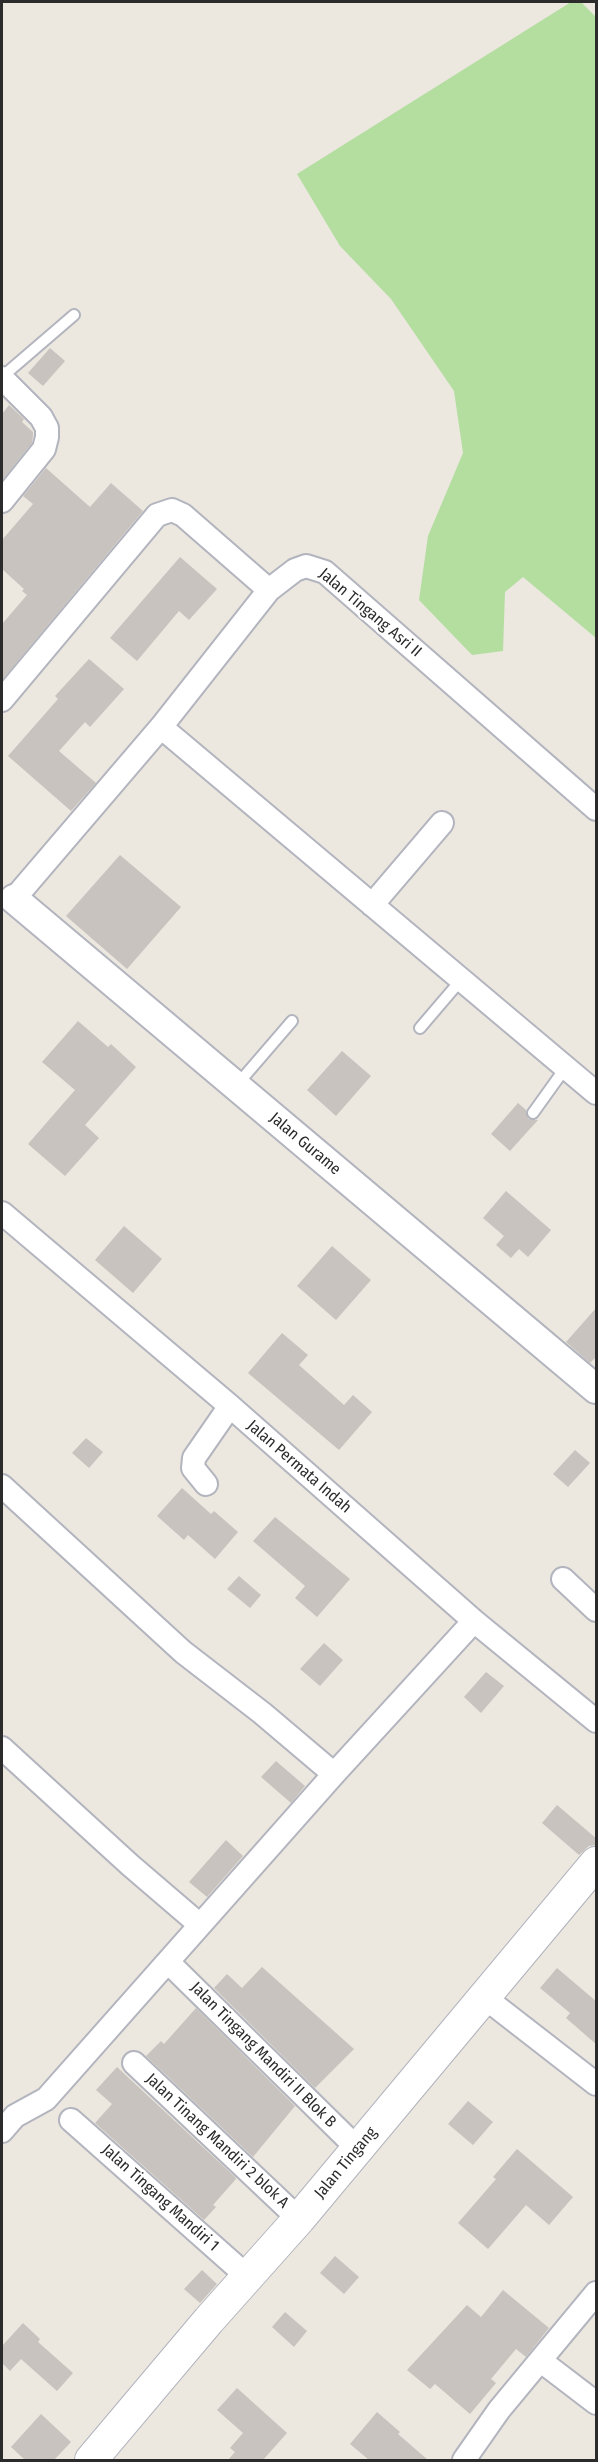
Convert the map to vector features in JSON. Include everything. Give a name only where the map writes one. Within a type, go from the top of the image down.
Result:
[{"type":"main road","name":"Jalan Tingang","points":[[91,2460],[299,2219],[597,1863]]},
{"type":"street","points":[[2,378],[41,417],[47,428],[47,437],[44,449],[2,501]]},
{"type":"street","points":[[2,699],[157,515],[172,510],[183,515],[269,590]]},
{"type":"street","name":"Jalan Tingang Asri II","points":[[6,900],[161,727],[269,590],[300,567],[312,566],[325,572],[597,809]]},
{"type":"street","points":[[161,727],[597,1093]]},
{"type":"street","points":[[372,905],[442,823]]},
{"type":"street","name":"Jalan Gurame","points":[[6,900],[236,1086],[597,1389]]},
{"type":"street","name":"Jalan Permata Indah","points":[[2,1213],[230,1406],[474,1620],[597,1721]]},
{"type":"street","points":[[206,1484],[194,1468],[194,1458],[230,1406]]},
{"type":"street","points":[[2,1486],[183,1652],[262,1713],[334,1774]]},
{"type":"street","points":[[563,1578],[597,1610]]},
{"type":"street","points":[[6,2116],[46,2099],[474,1620]]},
{"type":"street","points":[[2,1748],[130,1865],[200,1925]]},
{"type":"street","name":"Jalan Tingang Mandiri II Blok B","points":[[168,1962],[358,2149]]},
{"type":"street","points":[[484,1997],[597,2084]]},
{"type":"street","name":"Jalan Tinang Mandiri 2 blok A","points":[[134,2063],[299,2219]]},
{"type":"street","name":"Jalan Tingang Mandiri 1","points":[[71,2120],[248,2277]]},
{"type":"street","points":[[464,2460],[499,2410],[597,2294]]},
{"type":"street","points":[[541,2361],[597,2403]]},
{"type":"lane","points":[[2,378],[74,315]]},
{"type":"lane","points":[[420,1028],[461,980]]},
{"type":"lane","points":[[236,1086],[292,1021]]},
{"type":"lane","points":[[533,1113],[566,1067]]},
{"type":"green space","points":[[571,2],[581,2],[596,17],[596,638],[523,577],[505,592],[503,651],[472,655],[419,600],[428,536],[463,453],[454,391],[391,299],[340,246],[297,174]]},
{"type":"building","points":[[50,348],[65,361],[43,386],[28,373]]},
{"type":"building","points":[[9,405],[24,419],[22,422],[33,432],[33,435],[32,443],[3,479],[2,414]]},
{"type":"building","points":[[46,468],[90,507],[111,483],[143,511],[2,680],[2,624],[27,595],[22,591],[24,589],[2,569],[2,540],[33,504],[23,496]]},
{"type":"building","points":[[180,557],[217,589],[189,620],[179,611],[137,661],[110,638]]},
{"type":"building","points":[[89,659],[124,689],[90,727],[85,722],[59,751],[96,783],[71,811],[8,756],[58,699],[55,696]]},
{"type":"building","points":[[120,855],[181,907],[127,969],[66,916]]},
{"type":"building","points":[[78,1021],[108,1047],[111,1044],[136,1067],[85,1125],[99,1138],[65,1176],[28,1144],[75,1090],[42,1062]]},
{"type":"building","points":[[342,1051],[371,1076],[336,1116],[307,1090]]},
{"type":"building","points":[[518,1103],[526,1110],[528,1119],[538,1120],[510,1151],[491,1134]]},
{"type":"building","points":[[506,1191],[551,1230],[528,1257],[519,1249],[511,1258],[496,1245],[504,1236],[483,1218]]},
{"type":"building","points":[[124,1226],[162,1259],[133,1293],[95,1260]]},
{"type":"building","points":[[332,1246],[371,1280],[336,1320],[297,1286]]},
{"type":"building","points":[[597,1307],[597,1356],[590,1363],[566,1342]]},
{"type":"building","points":[[282,1333],[308,1355],[299,1365],[344,1405],[353,1395],[372,1412],[339,1450],[248,1373]]},
{"type":"building","points":[[86,1438],[103,1452],[89,1468],[72,1453]]},
{"type":"building","points":[[575,1450],[590,1463],[568,1487],[553,1474]]},
{"type":"building","points":[[182,1488],[211,1514],[214,1511],[238,1532],[215,1559],[188,1535],[184,1540],[157,1516]]},
{"type":"building","points":[[275,1517],[350,1579],[317,1617],[295,1598],[305,1586],[253,1541]]},
{"type":"building","points":[[239,1576],[261,1595],[250,1608],[227,1589]]},
{"type":"building","points":[[324,1643],[343,1660],[320,1686],[300,1669]]},
{"type":"building","points":[[486,1672],[504,1686],[481,1713],[464,1697]]},
{"type":"building","points":[[276,1761],[305,1786],[291,1803],[261,1777]]},
{"type":"building","points":[[557,1805],[597,1839],[597,1845],[589,1846],[579,1855],[542,1823]]},
{"type":"building","points":[[226,1840],[243,1856],[207,1897],[189,1882]]},
{"type":"building","points":[[262,1967],[354,2049],[315,2088],[214,1988],[227,1974],[242,1988]]},
{"type":"building","points":[[557,1968],[597,2002],[597,2045],[566,2018],[570,2013],[540,1988]]},
{"type":"building","points":[[196,2008],[295,2106],[253,2157],[146,2056],[161,2041],[164,2044]]},
{"type":"building","points":[[117,2067],[235,2177],[236,2179],[213,2205],[216,2207],[204,2220],[95,2123],[112,2104],[96,2090]]},
{"type":"building","points":[[468,2101],[493,2122],[473,2145],[448,2124]]},
{"type":"building","points":[[517,2149],[573,2197],[549,2225],[526,2205],[488,2249],[458,2223],[496,2179],[493,2177]]},
{"type":"building","points":[[335,2256],[359,2277],[344,2294],[320,2273]]},
{"type":"building","points":[[202,2270],[217,2284],[200,2303],[184,2289]]},
{"type":"building","points":[[503,2290],[549,2328],[526,2357],[516,2349],[491,2379],[496,2383],[470,2414],[435,2384],[430,2389],[407,2370],[467,2305],[481,2317]]},
{"type":"building","points":[[285,2312],[307,2331],[294,2347],[272,2327]]},
{"type":"building","points":[[23,2323],[40,2339],[38,2342],[73,2373],[57,2391],[21,2359],[10,2371],[2,2363],[2,2346]]},
{"type":"building","points":[[237,2388],[287,2433],[263,2460],[228,2460],[235,2452],[230,2448],[243,2433],[217,2410]]},
{"type":"building","points":[[377,2412],[428,2460],[369,2460],[350,2444]]},
{"type":"building","points":[[41,2414],[71,2442],[54,2460],[25,2460],[11,2447]]}]
